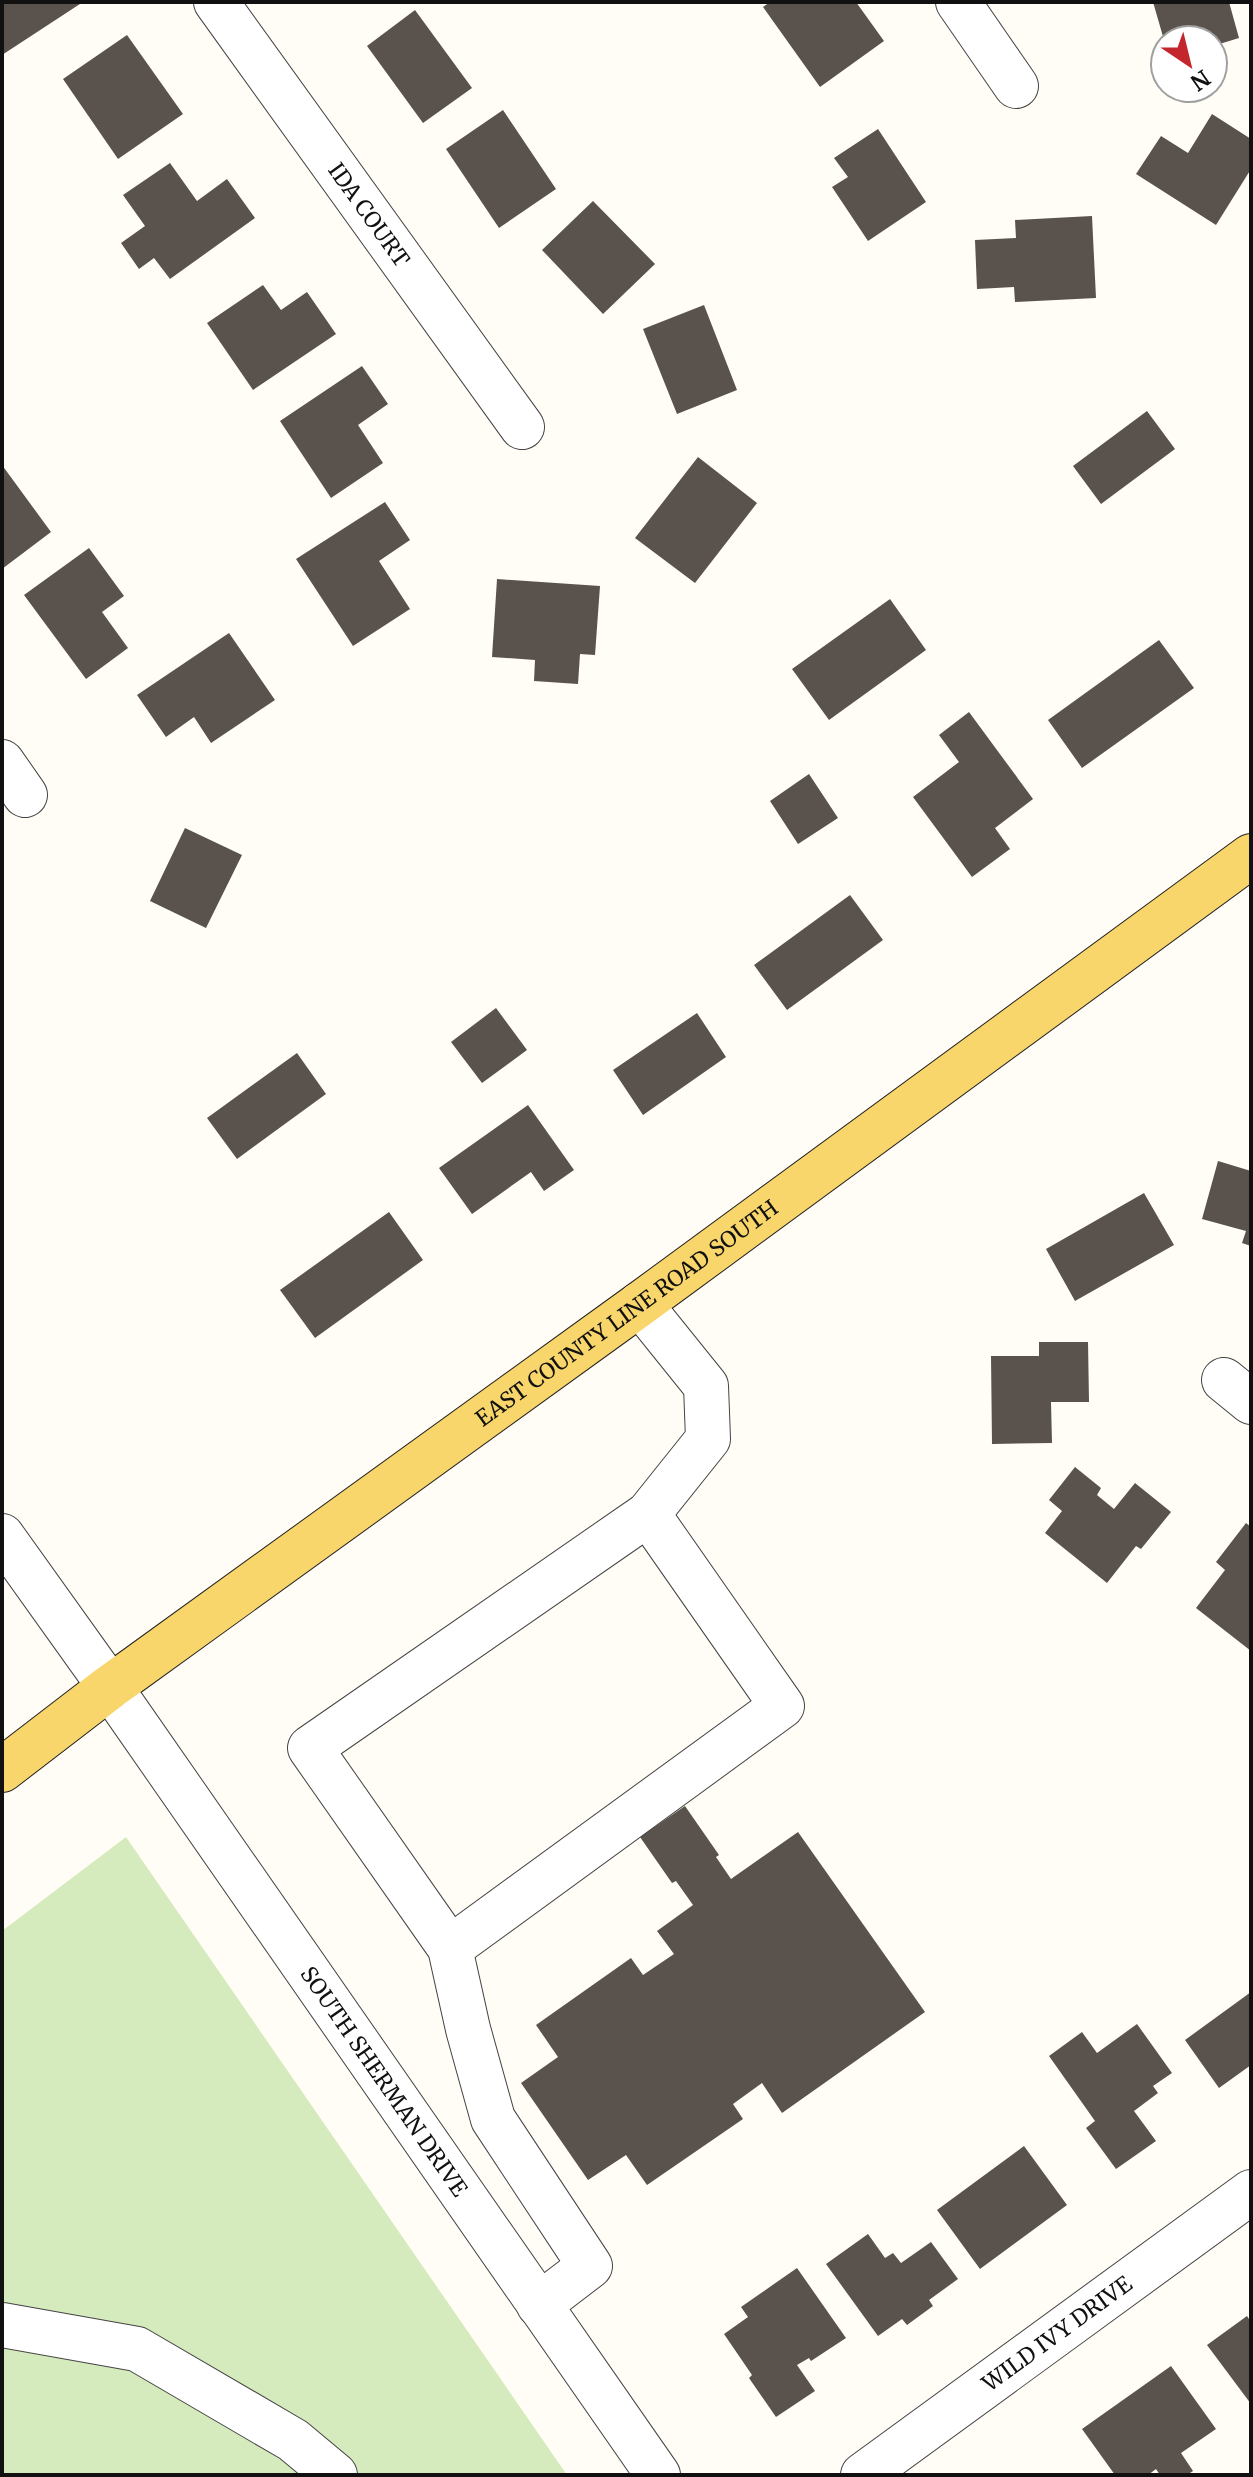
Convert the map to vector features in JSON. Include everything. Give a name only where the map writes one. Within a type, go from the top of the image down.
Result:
[{"type":"main road","name":"EAST COUNTY LINE ROAD SOUTH","points":[[2,1770],[110,1687],[640,1304],[1251,856]]},
{"type":"street","name":"IDA COURT","points":[[216,2],[522,427]]},
{"type":"street","points":[[958,2],[1016,86]]},
{"type":"street","points":[[539,2305],[590,2266],[493,2119],[450,1948],[310,1748],[648,1514],[708,1439],[706,1386],[640,1304]]},
{"type":"street","points":[[450,1948],[782,1706],[648,1514]]},
{"type":"street","name":"SOUTH SHERMAN DRIVE","points":[[2,1536],[658,2475]]},
{"type":"street","name":"WILD IVY DRIVE","points":[[863,2475],[1251,2192]]},
{"type":"street","points":[[2,2325],[137,2349],[293,2440],[335,2475]]},
{"type":"green space","points":[[126,1837],[567,2475],[2,2475],[2,1931]]},
{"type":"building","points":[[2,2],[83,2],[2,55]]},
{"type":"building","points":[[770,2],[856,2],[884,41],[820,87],[763,7]]},
{"type":"building","points":[[1153,2],[1229,2],[1239,38],[1229,41],[1229,24],[1159,24]]},
{"type":"building","points":[[415,10],[472,88],[423,123],[367,46]]},
{"type":"building","points":[[127,35],[183,114],[118,159],[63,79]]},
{"type":"building","points":[[503,110],[556,189],[499,228],[446,149]]},
{"type":"building","points":[[1212,114],[1251,139],[1251,169],[1216,225],[1136,174],[1161,136],[1188,153]]},
{"type":"building","points":[[878,129],[926,202],[868,241],[832,187],[848,177],[834,158]]},
{"type":"building","points":[[170,163],[197,201],[227,179],[255,218],[170,279],[154,258],[139,269],[121,243],[145,226],[123,195]]},
{"type":"building","points":[[593,201],[655,264],[603,314],[542,250]]},
{"type":"building","points":[[1092,216],[1096,298],[1015,302],[1014,287],[977,289],[975,240],[1016,238],[1015,220]]},
{"type":"building","points":[[263,285],[281,310],[307,292],[336,334],[253,390],[207,323]]},
{"type":"building","points":[[704,305],[737,390],[677,414],[643,329]]},
{"type":"building","points":[[362,366],[388,404],[358,425],[383,463],[331,498],[280,421]]},
{"type":"building","points":[[1147,411],[1175,449],[1101,504],[1073,466]]},
{"type":"building","points":[[698,457],[757,503],[695,583],[635,538]]},
{"type":"building","points":[[2,465],[51,532],[2,569]]},
{"type":"building","points":[[385,502],[410,540],[379,561],[410,609],[353,646],[296,559]]},
{"type":"building","points":[[89,548],[124,596],[102,612],[128,648],[86,679],[24,595]]},
{"type":"building","points":[[497,579],[600,586],[595,655],[580,654],[578,684],[534,681],[535,660],[492,657]]},
{"type":"building","points":[[890,599],[926,650],[829,720],[792,669]]},
{"type":"building","points":[[229,633],[275,700],[211,743],[194,717],[166,737],[137,695]]},
{"type":"building","points":[[1159,640],[1194,688],[1082,768],[1048,720]]},
{"type":"building","points":[[969,712],[1033,799],[995,828],[1010,849],[972,877],[913,797],[959,762],[939,735]]},
{"type":"building","points":[[809,774],[838,818],[798,844],[770,801]]},
{"type":"building","points":[[185,828],[242,855],[206,928],[150,901]]},
{"type":"building","points":[[850,895],[883,940],[787,1010],[754,965]]},
{"type":"building","points":[[496,1008],[527,1050],[482,1083],[451,1042]]},
{"type":"building","points":[[697,1013],[726,1057],[643,1115],[613,1070]]},
{"type":"building","points":[[297,1053],[326,1094],[237,1159],[207,1118]]},
{"type":"building","points":[[528,1105],[574,1170],[544,1191],[531,1172],[472,1214],[439,1168]]},
{"type":"building","points":[[1218,1161],[1251,1171],[1251,1246],[1242,1243],[1246,1231],[1202,1219]]},
{"type":"building","points":[[1144,1193],[1174,1245],[1075,1301],[1046,1249]]},
{"type":"building","points":[[389,1212],[423,1260],[315,1338],[280,1290]]},
{"type":"building","points":[[1039,1342],[1088,1342],[1089,1402],[1051,1402],[1052,1443],[992,1444],[991,1356],[1039,1356]]},
{"type":"building","points":[[1075,1467],[1101,1488],[1097,1495],[1114,1509],[1135,1483],[1171,1512],[1141,1549],[1136,1546],[1107,1583],[1045,1533],[1062,1511],[1049,1500]]},
{"type":"building","points":[[1246,1523],[1251,1527],[1251,1651],[1196,1608],[1225,1570],[1216,1562]]},
{"type":"building","points":[[685,1806],[719,1855],[716,1857],[731,1879],[798,1832],[925,2012],[782,2113],[762,2083],[733,2104],[743,2119],[647,2185],[626,2155],[588,2180],[521,2083],[558,2057],[536,2025],[631,1958],[643,1975],[674,1954],[657,1931],[693,1905],[676,1881],[672,1883],[640,1837]]},
{"type":"building","points":[[1251,1992],[1251,2065],[1219,2088],[1185,2040]]},
{"type":"building","points":[[1137,2024],[1172,2073],[1153,2086],[1158,2093],[1134,2111],[1156,2141],[1116,2169],[1086,2128],[1095,2121],[1049,2056],[1082,2032],[1097,2053]]},
{"type":"building","points":[[1024,2146],[1067,2205],[980,2269],[937,2210]]},
{"type":"building","points":[[868,2234],[885,2258],[893,2253],[901,2263],[931,2242],[958,2279],[929,2300],[933,2306],[907,2325],[902,2319],[878,2336],[826,2264]]},
{"type":"building","points":[[797,2268],[846,2338],[811,2361],[809,2358],[797,2365],[815,2391],[776,2417],[724,2334],[748,2317],[741,2307]]},
{"type":"building","points":[[1247,2316],[1251,2322],[1251,2404],[1207,2345]]},
{"type":"building","points":[[1171,2366],[1216,2429],[1181,2453],[1193,2471],[1187,2475],[1160,2475],[1156,2469],[1148,2475],[1115,2475],[1082,2429]]}]
